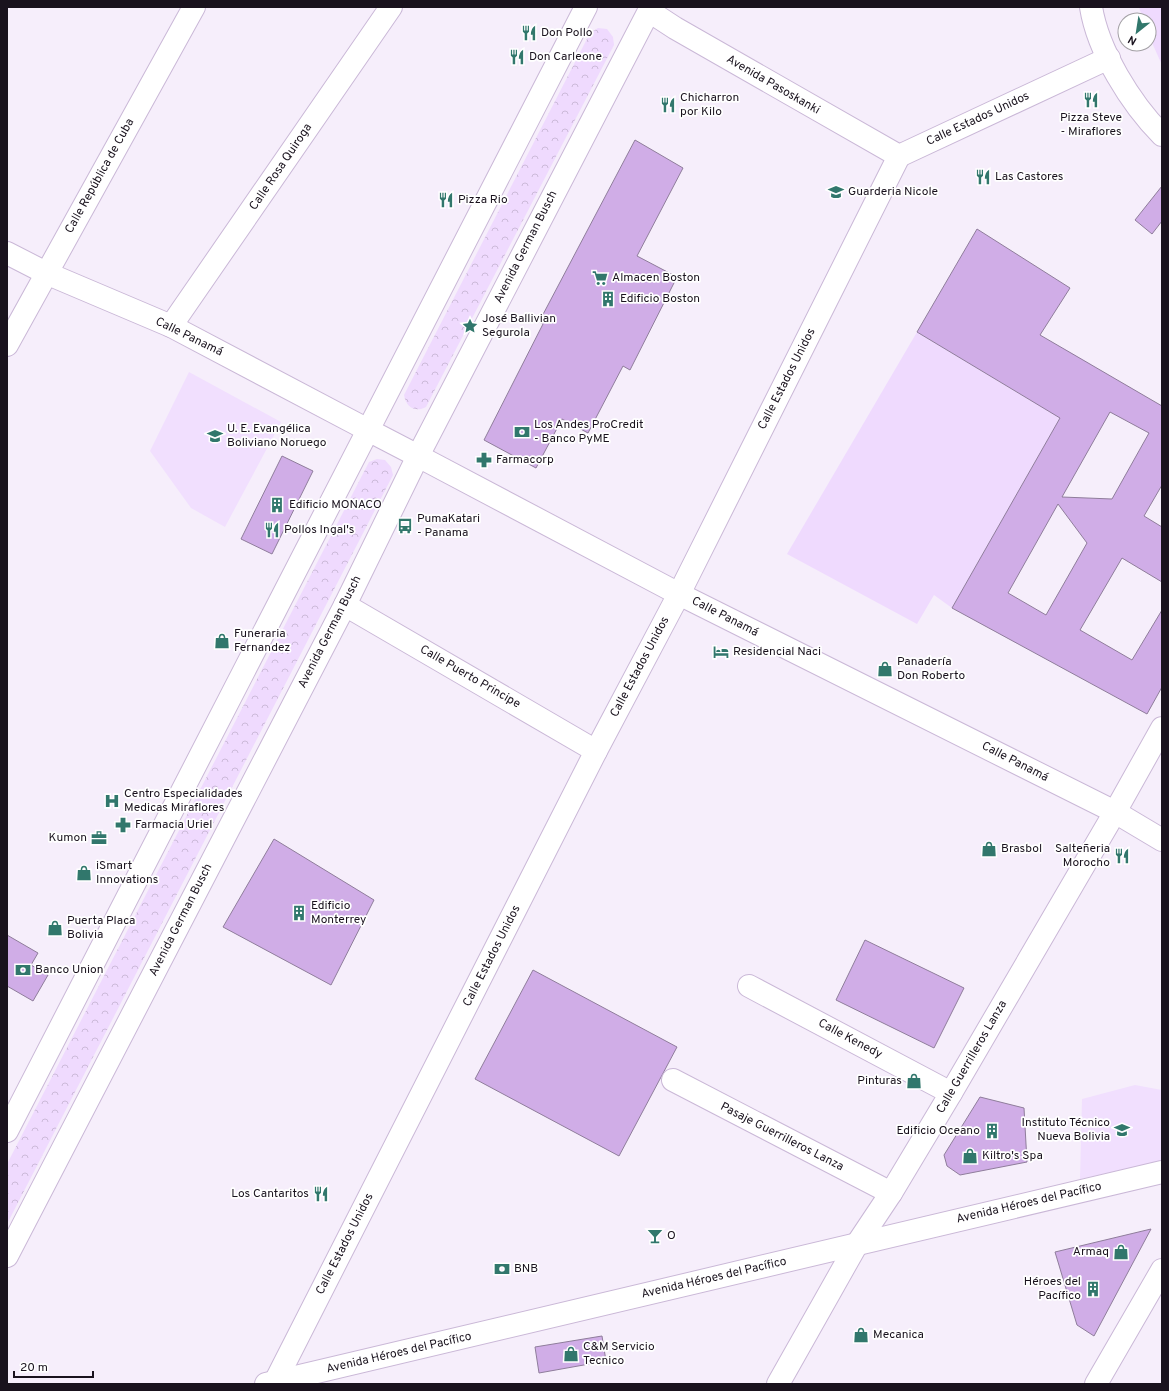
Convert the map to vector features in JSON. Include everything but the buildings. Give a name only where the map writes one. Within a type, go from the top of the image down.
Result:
[{"type":"street","name":"Calle República de Cuba","points":[[7,345],[194,7]]},
{"type":"street","name":"Calle Rosa Quiroga","points":[[171,326],[391,7]]},
{"type":"street","points":[[7,1131],[586,7]]},
{"type":"street","points":[[1091,7],[1094,22],[1109,58],[1120,79],[1145,117],[1162,135]]},
{"type":"street","name":"Avenida Pasoskanki","points":[[647,8],[676,28],[899,156]]},
{"type":"street","name":"Avenida German Busch","points":[[7,1256],[344,605],[418,456],[647,8]]},
{"type":"street","name":"Calle Estados Unidos","points":[[272,1383],[678,594],[899,156],[1109,58]]},
{"type":"street","name":"Calle Panamá","points":[[7,253],[46,273],[171,326],[678,594],[1115,812],[1162,840]]},
{"type":"street","name":"Calle Puerto Principe","points":[[344,605],[596,751]]},
{"type":"street","name":"Calle Guerrilleros Lanza","points":[[778,1384],[857,1244],[891,1193],[951,1093],[1115,812],[1162,728]]},
{"type":"street","name":"Calle Kenedy","points":[[749,986],[951,1093]]},
{"type":"street","name":"Pasaje Guerrilleros Lanza","points":[[673,1080],[891,1193]]},
{"type":"street","name":"Avenida Héroes del Pacífico","points":[[272,1383],[1162,1172]]},
{"type":"street","points":[[1096,1384],[1162,1270]]},
{"type":"shaded area","name":"U. E. Evangélica Boliviano Noruego","points":[[189,372],[281,422],[225,527],[191,508],[150,451]]},
{"type":"shaded area","name":"Instituto Técnico Nueva Bolivia","points":[[1135,1085],[1162,1090],[1162,1161],[1080,1179],[1082,1099]]},
{"type":"green space","points":[[1139,7],[1162,7],[1162,65],[1156,52],[1157,12],[1141,12]]},
{"type":"green space","points":[[598,28],[607,29],[613,37],[614,45],[426,407],[422,409],[412,408],[407,403],[404,395],[590,33]]},
{"type":"green space","points":[[917,332],[1031,401],[1063,348],[1091,364],[952,608],[934,595],[917,624],[787,554]]},
{"type":"green space","points":[[377,459],[385,460],[391,467],[393,475],[7,1224],[7,1164],[369,462]]},
{"type":"place","name":"Don Pollo","points":[[529,33]]},
{"type":"place","name":"Don Carleone","points":[[517,57]]},
{"type":"place","name":"Pizza Steve - Miraflores","points":[[1091,100]]},
{"type":"place","name":"Chicharron por Kilo","points":[[668,105]]},
{"type":"place","name":"Las Castores","points":[[983,177]]},
{"type":"place","name":"Guarderia Nicole","points":[[836,192]]},
{"type":"place","name":"Pizza Rio","points":[[446,200]]},
{"type":"place","name":"Almacen Boston","points":[[600,278]]},
{"type":"place","name":"Edificio Boston","points":[[608,299]]},
{"type":"place","name":"José Ballivian Segurola","points":[[470,326]]},
{"type":"place","name":"Los Andes ProCredit - Banco PyME","points":[[522,432]]},
{"type":"place","name":"U. E. Evangélica Boliviano Noruego","points":[[215,436]]},
{"type":"place","name":"Farmacorp","points":[[484,460]]},
{"type":"place","name":"Edificio MONACO","points":[[277,505]]},
{"type":"place","name":"PumaKatari - Panama","points":[[405,526]]},
{"type":"place","name":"Pollos Ingal's","points":[[272,530]]},
{"type":"place","name":"Funeraria Fernandez","points":[[222,641]]},
{"type":"place","name":"Residencial Naci","points":[[721,652]]},
{"type":"place","name":"Panadería Don Roberto","points":[[885,669]]},
{"type":"place","name":"Centro Especialidades Medicas Miraflores","points":[[112,801]]},
{"type":"place","name":"Farmacia Uriel","points":[[123,825]]},
{"type":"place","name":"Kumon","points":[[99,838]]},
{"type":"place","name":"Brasbol","points":[[989,849]]},
{"type":"place","name":"Salteñeria Morocho","points":[[1122,856]]},
{"type":"place","name":"iSmart Innovations","points":[[84,873]]},
{"type":"place","name":"Edificio Monterrey","points":[[299,913]]},
{"type":"place","name":"Puerta Placa Bolivia","points":[[55,928]]},
{"type":"place","name":"Banco Union","points":[[23,970]]},
{"type":"place","name":"Pinturas","points":[[914,1081]]},
{"type":"place","name":"Instituto Técnico Nueva Bolivia","points":[[1122,1130]]},
{"type":"place","name":"Edificio Oceano","points":[[992,1131]]},
{"type":"place","name":"Kiltro's Spa","points":[[970,1156]]},
{"type":"place","name":"Los Cantaritos","points":[[321,1194]]},
{"type":"place","name":"O","points":[[655,1236]]},
{"type":"place","name":"Armaq","points":[[1121,1252]]},
{"type":"place","name":"BNB","points":[[502,1269]]},
{"type":"place","name":"Héroes del Pacífico","points":[[1093,1289]]},
{"type":"place","name":"Mecanica","points":[[861,1335]]},
{"type":"place","name":"C&M Servicio Tecnico","points":[[571,1354]]}]
